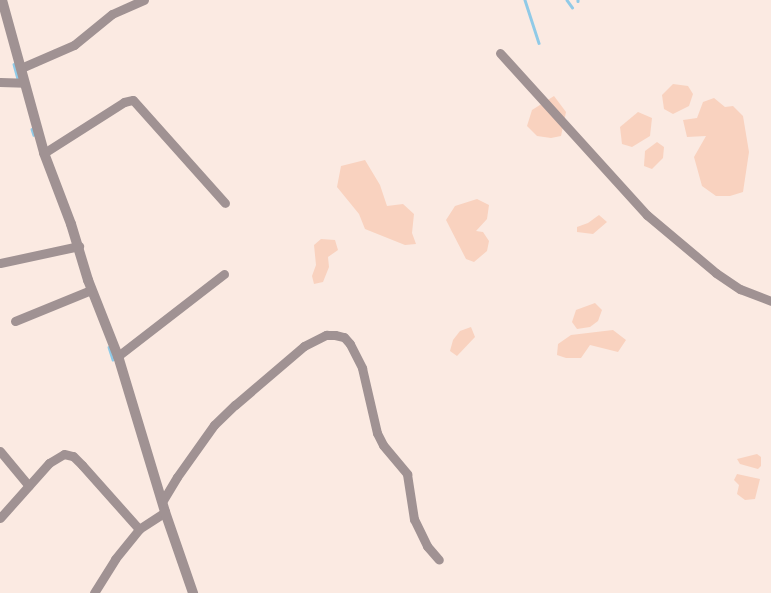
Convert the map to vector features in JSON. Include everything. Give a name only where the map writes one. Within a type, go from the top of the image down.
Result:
[{"type":"street","points":[[2,0],[44,152],[79,246],[91,290],[118,356],[163,507],[193,593]]},
{"type":"street","points":[[21,68],[74,45],[112,14],[144,0]]},
{"type":"street","points":[[500,53],[647,215],[716,273],[740,288],[771,302]]},
{"type":"street","points":[[0,82],[24,83]]},
{"type":"street","points":[[44,152],[124,102],[133,100],[225,203]]},
{"type":"street","points":[[0,263],[79,246]]},
{"type":"street","points":[[118,356],[224,274]]},
{"type":"street","points":[[15,321],[91,290]]},
{"type":"street","points":[[94,593],[116,559],[139,529],[163,507],[177,476],[214,425],[304,346],[326,335],[335,335],[344,338],[350,344],[362,368],[377,433],[383,445],[407,474],[414,519],[428,546],[439,560]]},
{"type":"street","points":[[0,451],[29,486]]},
{"type":"street","points":[[0,518],[59,455],[68,454],[82,465],[139,529]]},
{"type":"shaded area","points":[[673,84],[688,86],[693,94],[689,106],[673,114],[664,109],[662,95]]},
{"type":"shaded area","points":[[554,96],[566,112],[561,136],[551,138],[537,136],[527,126],[532,110]]},
{"type":"shaded area","points":[[714,98],[725,107],[733,106],[743,116],[749,152],[743,192],[730,196],[716,196],[702,186],[694,157],[706,136],[687,137],[683,120],[697,118],[703,102]]},
{"type":"shaded area","points":[[638,112],[652,118],[650,136],[632,147],[622,144],[620,127]]},
{"type":"shaded area","points":[[657,142],[664,147],[663,158],[652,169],[644,166],[645,151]]},
{"type":"shaded area","points":[[365,160],[380,185],[387,206],[403,204],[414,214],[412,233],[416,244],[405,245],[365,229],[359,214],[337,187],[341,166]]},
{"type":"shaded area","points":[[477,199],[489,205],[487,219],[476,231],[483,232],[489,241],[487,251],[474,262],[466,259],[446,220],[455,206]]},
{"type":"shaded area","points":[[599,215],[607,222],[593,234],[577,232],[577,227],[588,223]]},
{"type":"shaded area","points":[[321,239],[335,240],[338,250],[328,257],[329,267],[323,282],[314,284],[312,276],[316,265],[314,245]]},
{"type":"shaded area","points":[[595,303],[602,310],[598,321],[590,327],[577,329],[572,322],[576,310]]},
{"type":"shaded area","points":[[471,327],[475,337],[457,356],[450,351],[453,340],[460,331]]},
{"type":"shaded area","points":[[613,330],[626,340],[618,352],[590,345],[581,358],[566,358],[557,355],[558,344],[571,335]]},
{"type":"shaded area","points":[[757,454],[761,457],[761,466],[758,469],[740,464],[737,459]]},
{"type":"shaded area","points":[[737,474],[760,479],[755,499],[745,500],[737,494],[739,485],[734,480]]},
{"type":"waterway","points":[[525,0],[539,43]]},
{"type":"waterway","points":[[567,0],[572,7]]},
{"type":"waterway","points":[[14,64],[18,79]]},
{"type":"waterway","points":[[32,129],[34,135]]},
{"type":"waterway","points":[[109,347],[113,359]]}]
